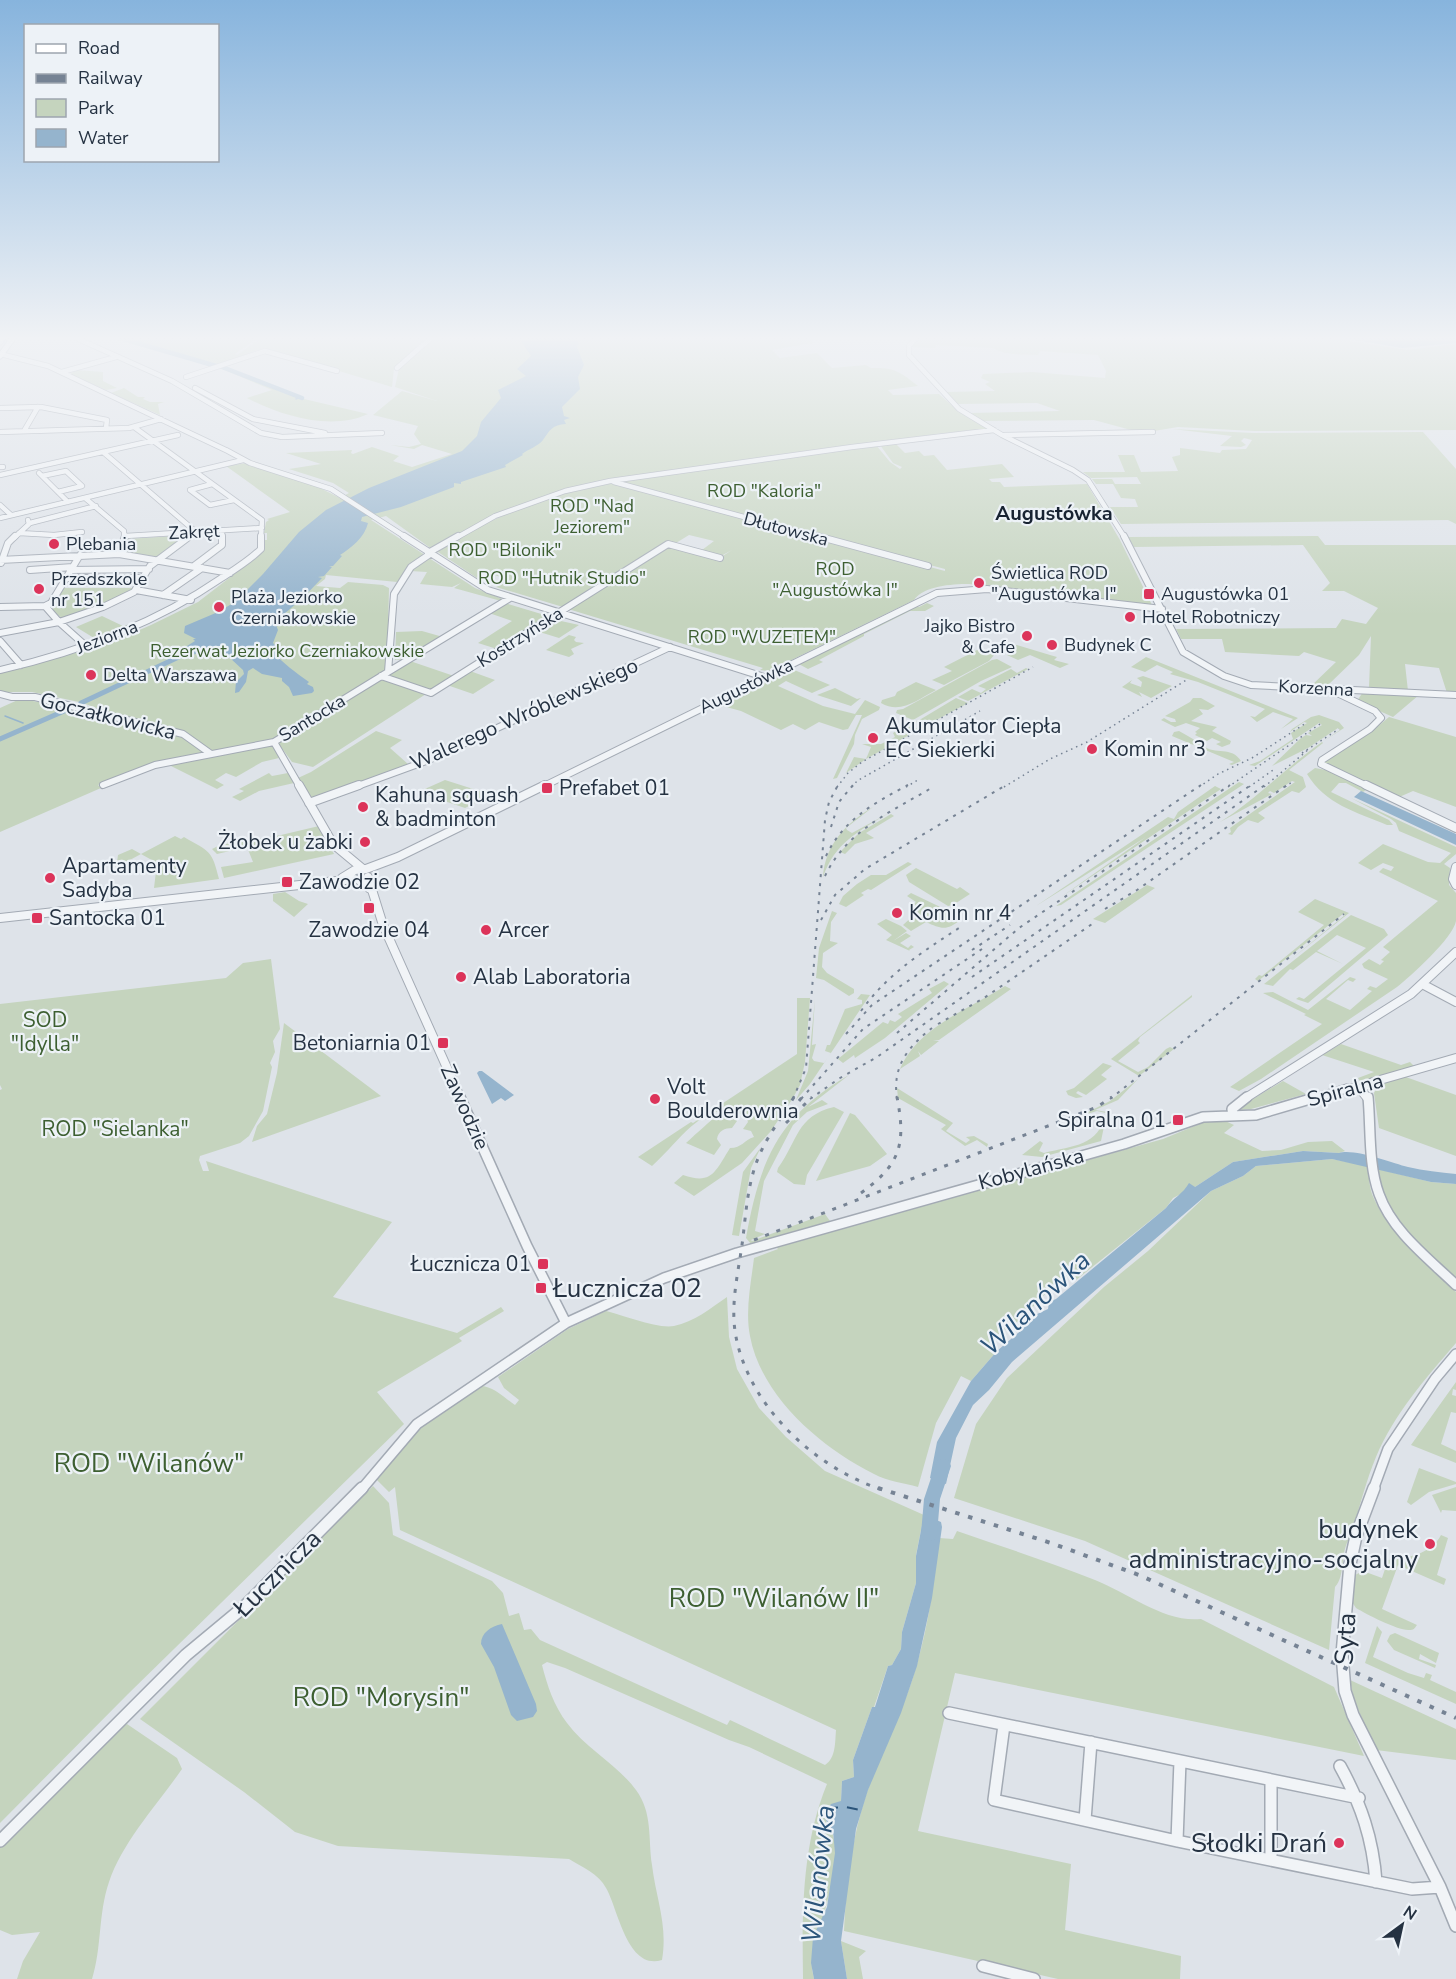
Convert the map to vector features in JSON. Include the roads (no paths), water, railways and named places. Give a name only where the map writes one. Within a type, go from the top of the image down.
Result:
[{"type":"street","points":[[0,432],[42,430]]},
{"type":"street","points":[[139,430],[263,521],[262,528]]},
{"type":"street","points":[[186,430],[246,459],[320,483],[479,586],[510,598],[764,676]]},
{"type":"street","points":[[254,430],[282,437],[382,433]]},
{"type":"street","points":[[317,430],[329,436]]},
{"type":"street","points":[[388,672],[394,594],[411,567],[429,553],[495,516],[568,490],[610,481],[852,447],[991,430]]},
{"type":"street","points":[[995,430],[1077,472],[1088,480],[1131,548],[1162,609]]},
{"type":"street","points":[[1002,435],[1153,432]]},
{"type":"street","points":[[0,476],[178,435]]},
{"type":"street","points":[[0,633],[59,622],[103,607],[136,590],[148,569],[196,532],[103,452]]},
{"type":"street","points":[[0,518],[246,459]]},
{"type":"street","points":[[33,468],[68,502]]},
{"type":"street","points":[[42,476],[66,471],[82,486],[58,492]]},
{"type":"street","name":"Dłutowska","points":[[610,481],[928,566]]},
{"type":"street","points":[[212,484],[190,490],[210,505],[234,500]]},
{"type":"street","points":[[85,498],[124,531],[125,536],[119,554]]},
{"type":"street","points":[[0,504],[11,515]]},
{"type":"street","points":[[96,506],[30,523],[8,543],[1,561],[119,554],[230,573]]},
{"type":"street","points":[[21,513],[30,523]]},
{"type":"street","name":"Zakręt","points":[[125,536],[262,528]]},
{"type":"street","name":"Jeziorna","points":[[0,670],[87,647],[191,600],[260,551],[262,528]]},
{"type":"street","points":[[194,566],[222,545],[222,531]]},
{"type":"street","points":[[19,533],[54,535],[82,532]]},
{"type":"street","name":"Kostrzyńska","points":[[381,676],[431,693],[669,544],[720,558]]},
{"type":"street","points":[[0,607],[45,606],[51,603],[80,555]]},
{"type":"street","points":[[163,595],[202,568]]},
{"type":"street","points":[[30,570],[148,569]]},
{"type":"street","points":[[65,578],[143,578]]},
{"type":"street","points":[[136,590],[191,600]]},
{"type":"street","name":"Augustówka","points":[[0,918],[329,882],[361,874],[923,598],[947,591],[987,590],[1162,609]]},
{"type":"street","name":"Santocka","points":[[103,785],[155,765],[274,742],[510,598]]},
{"type":"street","points":[[45,606],[87,647]]},
{"type":"street","name":"Korzenna","points":[[1162,609],[1183,652],[1208,668],[1238,682],[1456,695]]},
{"type":"street","points":[[0,642],[21,665]]},
{"type":"street","name":"Walerego Wróblewskiego","points":[[309,803],[429,760],[670,647]]},
{"type":"street","points":[[389,661],[403,663]]},
{"type":"street","points":[[1331,689],[1375,711],[1381,718],[1370,729],[1322,760],[1321,764],[1456,828]]},
{"type":"street","name":"Goczałkowicka","points":[[0,694],[12,697],[35,697],[183,734],[211,754]]},
{"type":"street","points":[[274,742],[333,844],[361,874]]},
{"type":"street","points":[[1456,867],[1453,876],[1456,885]]},
{"type":"street","name":"Zawodzie","points":[[361,874],[370,889],[383,925],[523,1236],[566,1323]]},
{"type":"street","points":[[1233,1116],[1232,1109],[1239,1102],[1424,985],[1456,952]]},
{"type":"street","points":[[1424,985],[1456,1002]]},
{"type":"street","name":"Spiralna","points":[[1233,1116],[1256,1115],[1348,1088],[1360,1089],[1373,1082],[1456,1058]]},
{"type":"street","points":[[1360,1089],[1368,1097],[1378,1193],[1391,1217],[1456,1286]]},
{"type":"street","name":"Kobylańska","points":[[566,1323],[664,1278],[737,1253],[1124,1144],[1203,1117],[1233,1116]]},
{"type":"street","name":"Łucznicza","points":[[0,1841],[186,1655],[245,1606],[351,1501],[417,1424],[566,1323]]},
{"type":"street","name":"Syta","points":[[1456,1354],[1396,1435],[1382,1462],[1352,1550],[1342,1654],[1345,1691],[1353,1715],[1440,1887],[1456,1926]]},
{"type":"street","points":[[949,1713],[1359,1798]]},
{"type":"street","points":[[1004,1725],[994,1800],[1177,1841],[1376,1881],[1412,1888],[1440,1887]]},
{"type":"street","points":[[1085,1820],[1091,1742]]},
{"type":"street","points":[[1177,1841],[1180,1761]]},
{"type":"street","points":[[1340,1766],[1359,1798],[1372,1834],[1376,1881]]},
{"type":"street","points":[[1271,1780],[1271,1860]]},
{"type":"street","points":[[983,1966],[1034,1979]]},
{"type":"water","points":[[479,430],[551,430],[541,442],[505,465],[506,467],[461,482],[461,484],[454,483],[454,487],[401,507],[362,517],[361,521],[368,523],[361,537],[340,555],[342,556],[333,566],[329,566],[332,567],[324,576],[318,577],[322,578],[278,619],[280,622],[276,625],[278,630],[273,643],[276,646],[274,647],[277,653],[275,654],[309,682],[307,684],[313,687],[312,693],[293,696],[282,678],[262,674],[253,668],[248,671],[246,682],[239,692],[235,693],[236,682],[244,674],[243,670],[230,658],[223,657],[224,652],[210,649],[189,657],[175,657],[179,651],[195,641],[193,639],[196,639],[184,633],[185,626],[235,602],[299,532],[326,510],[369,488],[462,451],[477,436]]},
{"type":"water","points":[[1361,791],[1456,834],[1456,845],[1354,797]]},
{"type":"water","points":[[479,1071],[514,1095],[505,1101],[501,1098],[492,1104],[477,1073]]},
{"type":"water","points":[[1303,1151],[1354,1153],[1414,1168],[1456,1174],[1456,1184],[1431,1182],[1332,1159],[1256,1166],[1243,1176],[1211,1191],[1012,1362],[973,1405],[956,1438],[946,1484],[930,1478],[937,1442],[971,1381],[997,1351],[1033,1320],[1035,1315],[1048,1309],[1049,1302],[1056,1299],[1166,1208],[1189,1183],[1195,1187],[1233,1162]]},
{"type":"water","points":[[924,1515],[941,1522],[942,1527],[932,1598],[917,1666],[901,1713],[868,1790],[856,1829],[841,1941],[847,1979],[814,1979],[811,1963],[813,1937],[827,1907],[835,1853],[833,1831],[823,1816],[831,1804],[841,1801],[842,1781],[854,1777],[853,1760],[872,1707],[875,1707],[888,1666],[892,1665],[901,1649],[902,1632],[916,1583],[916,1556]]},
{"type":"water","points":[[502,1624],[536,1704],[537,1711],[533,1717],[517,1721],[511,1715],[494,1667],[481,1644],[487,1631]]},
{"type":"waterway","points":[[81,703],[185,654]]},
{"type":"waterway","points":[[0,739],[71,708]]},
{"type":"waterway","points":[[5,716],[23,723]]},
{"type":"waterway","name":"Wilanówka","points":[[929,1534],[932,1499],[943,1466]]},
{"type":"railway","points":[[837,787],[848,773],[862,762],[1033,667]]},
{"type":"railway","points":[[1004,787],[1050,759],[1087,742],[1188,679]]},
{"type":"railway","points":[[852,787],[857,781],[980,711]]},
{"type":"railway","points":[[1199,787],[1218,774],[1252,758],[1306,723]]},
{"type":"railway","points":[[1228,787],[1320,724]]},
{"type":"railway","points":[[1302,753],[1339,729]]},
{"type":"railway","points":[[1264,787],[1309,749]]},
{"type":"railway","points":[[1249,787],[1276,768]]},
{"type":"railway","points":[[906,787],[918,780]]},
{"type":"railway","points":[[1285,787],[1292,782]]},
{"type":"railway","points":[[794,1098],[806,1068],[825,820],[829,802],[838,785]]},
{"type":"railway","points":[[831,827],[839,802],[853,785]]},
{"type":"railway","points":[[826,856],[850,822],[908,785]]},
{"type":"railway","points":[[821,920],[835,895],[865,869],[1006,785]]},
{"type":"railway","points":[[846,1034],[872,1005],[1201,785]]},
{"type":"railway","points":[[897,1033],[1019,928],[1230,785]]},
{"type":"railway","points":[[972,977],[1251,785]]},
{"type":"railway","points":[[810,1099],[840,1078],[877,1057],[1265,785]]},
{"type":"railway","points":[[1105,909],[1137,890],[1287,785]]},
{"type":"railway","points":[[825,876],[834,860],[858,834],[886,814],[933,787]]},
{"type":"railway","points":[[1110,1099],[1344,914]]},
{"type":"railway","points":[[938,1024],[984,998],[1095,922]]},
{"type":"railway","points":[[972,950],[1010,925]]},
{"type":"railway","points":[[861,1011],[895,974],[962,926]]},
{"type":"railway","points":[[801,1099],[863,1029],[982,949]]},
{"type":"railway","points":[[897,1099],[897,1077],[904,1058],[916,1042],[932,1028]]},
{"type":"railway","points":[[799,1101],[802,1097]]},
{"type":"railway","points":[[861,1193],[885,1172],[897,1152],[901,1128],[897,1097]]},
{"type":"railway","points":[[754,1240],[1097,1107],[1112,1097]]},
{"type":"railway","points":[[794,1098],[763,1148],[752,1178],[736,1288],[735,1331],[742,1358],[753,1384],[768,1408],[787,1430],[832,1466],[857,1480],[883,1490]]},
{"type":"railway","points":[[786,1123],[810,1099]]},
{"type":"railway","points":[[878,1488],[1051,1543],[1139,1575],[1456,1718]]},
{"type":"place","name":"Plebania","points":[[54,544]]},
{"type":"place","name":"Świetlica ROD \"Augustówka I\"","points":[[979,583]]},
{"type":"place","name":"Przedszkole nr 151","points":[[39,589]]},
{"type":"place","name":"Augustówka 01","points":[[1149,594]]},
{"type":"place","name":"Plaża Jeziorko Czerniakowskie","points":[[219,607]]},
{"type":"place","name":"Hotel Robotniczy","points":[[1130,617]]},
{"type":"place","name":"Jajko Bistro & Cafe","points":[[1027,636]]},
{"type":"place","name":"Budynek C","points":[[1052,645]]},
{"type":"place","name":"Delta Warszawa","points":[[91,675]]},
{"type":"place","name":"Akumulator Ciepła EC Siekierki","points":[[873,738]]},
{"type":"place","name":"Komin nr 3","points":[[1092,749]]},
{"type":"place","name":"Prefabet 01","points":[[547,788]]},
{"type":"place","name":"Kahuna squash & badminton","points":[[363,807]]},
{"type":"place","name":"Żłobek u żabki","points":[[365,842]]},
{"type":"place","name":"Apartamenty Sadyba","points":[[50,878]]},
{"type":"place","name":"Zawodzie 02","points":[[287,882]]},
{"type":"place","name":"Zawodzie 04","points":[[369,908]]},
{"type":"place","name":"Komin nr 4","points":[[897,913]]},
{"type":"place","name":"Santocka 01","points":[[37,918]]},
{"type":"place","name":"Arcer","points":[[486,930]]},
{"type":"place","name":"Alab Laboratoria","points":[[461,977]]},
{"type":"place","name":"Betoniarnia 01","points":[[443,1043]]},
{"type":"place","name":"Volt Boulderownia","points":[[655,1099]]},
{"type":"place","name":"Spiralna 01","points":[[1178,1120]]},
{"type":"place","name":"Łucznicza 01","points":[[543,1264]]},
{"type":"place","name":"Łucznicza 02","points":[[541,1288]]},
{"type":"place","name":"budynek administracyjno-socjalny","points":[[1430,1544]]},
{"type":"place","name":"Słodki Drań","points":[[1339,1843]]},
{"type":"district","name":"Augustówka","points":[[1054,513]]},
{"type":"park label","name":"ROD \"Kaloria\"","points":[[764,491]]},
{"type":"park label","name":"ROD \"Nad Jeziorem\"","points":[[592,516]]},
{"type":"park label","name":"ROD \"Bilonik\"","points":[[505,550]]},
{"type":"park label","name":"ROD \"Hutnik Studio\"","points":[[562,578]]},
{"type":"park label","name":"ROD \"Augustówka I\"","points":[[835,579]]},
{"type":"park label","name":"ROD \"WUZETEM\"","points":[[762,637]]},
{"type":"park label","name":"Rezerwat Jeziorko Czerniakowskie","points":[[287,651]]},
{"type":"park label","name":"SOD \"Idylla\"","points":[[45,1032]]},
{"type":"park label","name":"ROD \"Sielanka\"","points":[[115,1129]]},
{"type":"park label","name":"ROD \"Wilanów\"","points":[[149,1463]]},
{"type":"park label","name":"ROD \"Wilanów II\"","points":[[774,1598]]},
{"type":"park label","name":"ROD \"Morysin\"","points":[[381,1697]]}]
